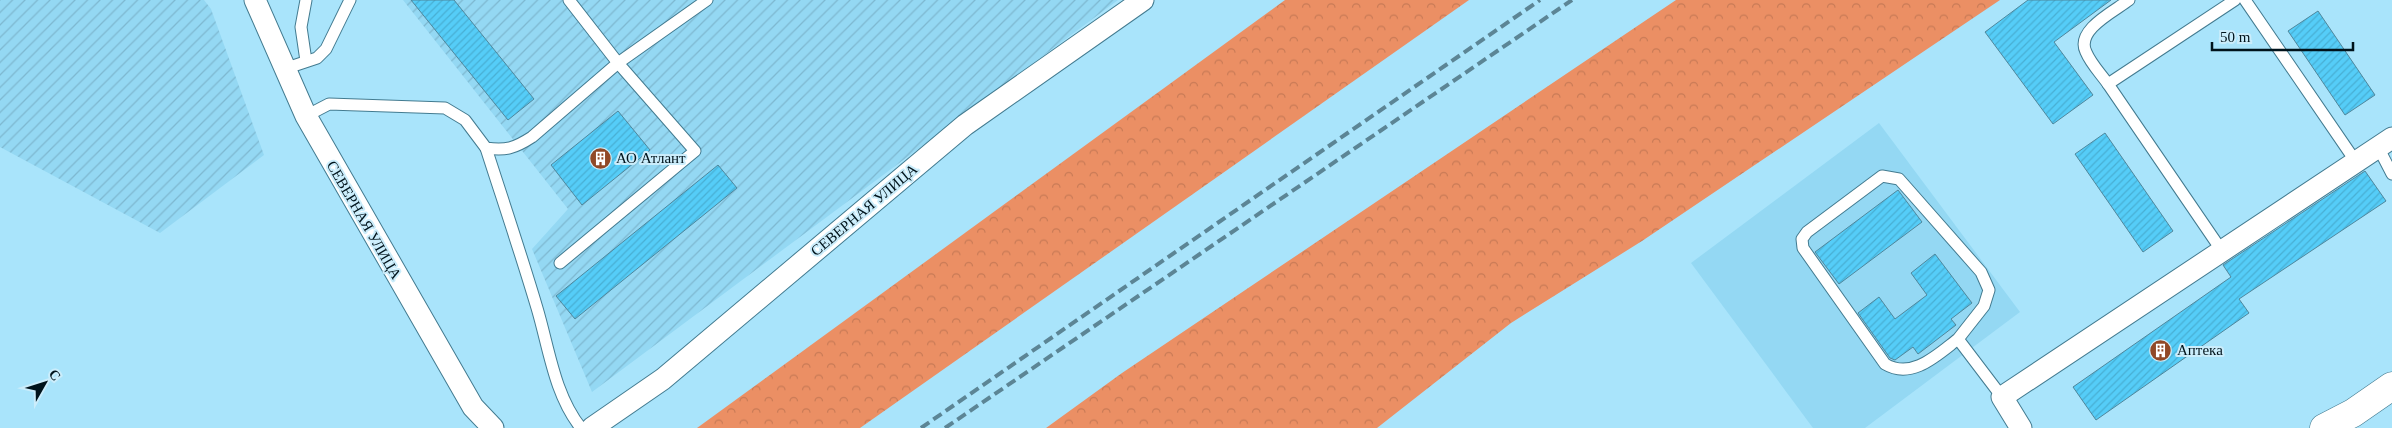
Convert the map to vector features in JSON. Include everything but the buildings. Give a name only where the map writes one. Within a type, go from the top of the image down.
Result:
[{"type":"street","name":"СЕВЕРНАЯ УЛИЦА","points":[[255,0],[306,116],[473,407],[493,428]]},
{"type":"street","name":"СЕВЕРНАЯ УЛИЦА","points":[[592,428],[663,379],[965,125],[1143,0]]},
{"type":"street","points":[[2021,428],[2002,397],[2385,142]]},
{"type":"street","points":[[2324,428],[2356,420],[2392,386]]},
{"type":"lane","points":[[306,0],[300,27],[306,61]]},
{"type":"lane","points":[[284,69],[316,58],[326,49],[350,0]]},
{"type":"lane","points":[[560,263],[695,151],[618,63],[569,0]]},
{"type":"lane","points":[[486,148],[503,150],[532,137],[618,63],[707,0]]},
{"type":"lane","points":[[2129,0],[2089,29],[2084,41],[2085,51],[2222,250]]},
{"type":"lane","points":[[2108,84],[2234,0]]},
{"type":"lane","points":[[2245,0],[2356,162]]},
{"type":"lane","points":[[306,116],[329,104],[445,108],[465,120],[486,148],[537,308],[561,395],[570,414],[581,428]]},
{"type":"lane","points":[[2385,142],[2392,174]]},
{"type":"lane","points":[[1882,176],[1900,179],[1981,272],[1990,290],[1984,306],[1958,339],[1923,365],[1895,370],[1885,364],[1804,248],[1802,239],[1807,232],[1882,176]]},
{"type":"lane","points":[[1958,339],[2002,397]]},
{"type":"shaded area","points":[[0,0],[204,0],[211,9],[264,155],[160,233],[0,147]]},
{"type":"shaded area","points":[[403,0],[1118,0],[592,392],[532,249],[568,209]]},
{"type":"shaded area","points":[[1879,123],[2020,312],[1865,428],[1813,428],[1691,263]]},
{"type":"green space","points":[[1285,0],[1469,0],[860,428],[697,428]]},
{"type":"green space","points":[[1676,0],[2000,0],[1642,241],[1511,323],[1377,428],[1046,428],[1122,373]]},
{"type":"railway","points":[[921,428],[1540,0]]},
{"type":"railway","points":[[945,428],[1572,0]]},
{"type":"place","name":"АО Атлант","points":[[600,158]]},
{"type":"place","name":"Аптека","points":[[2161,350]]}]
